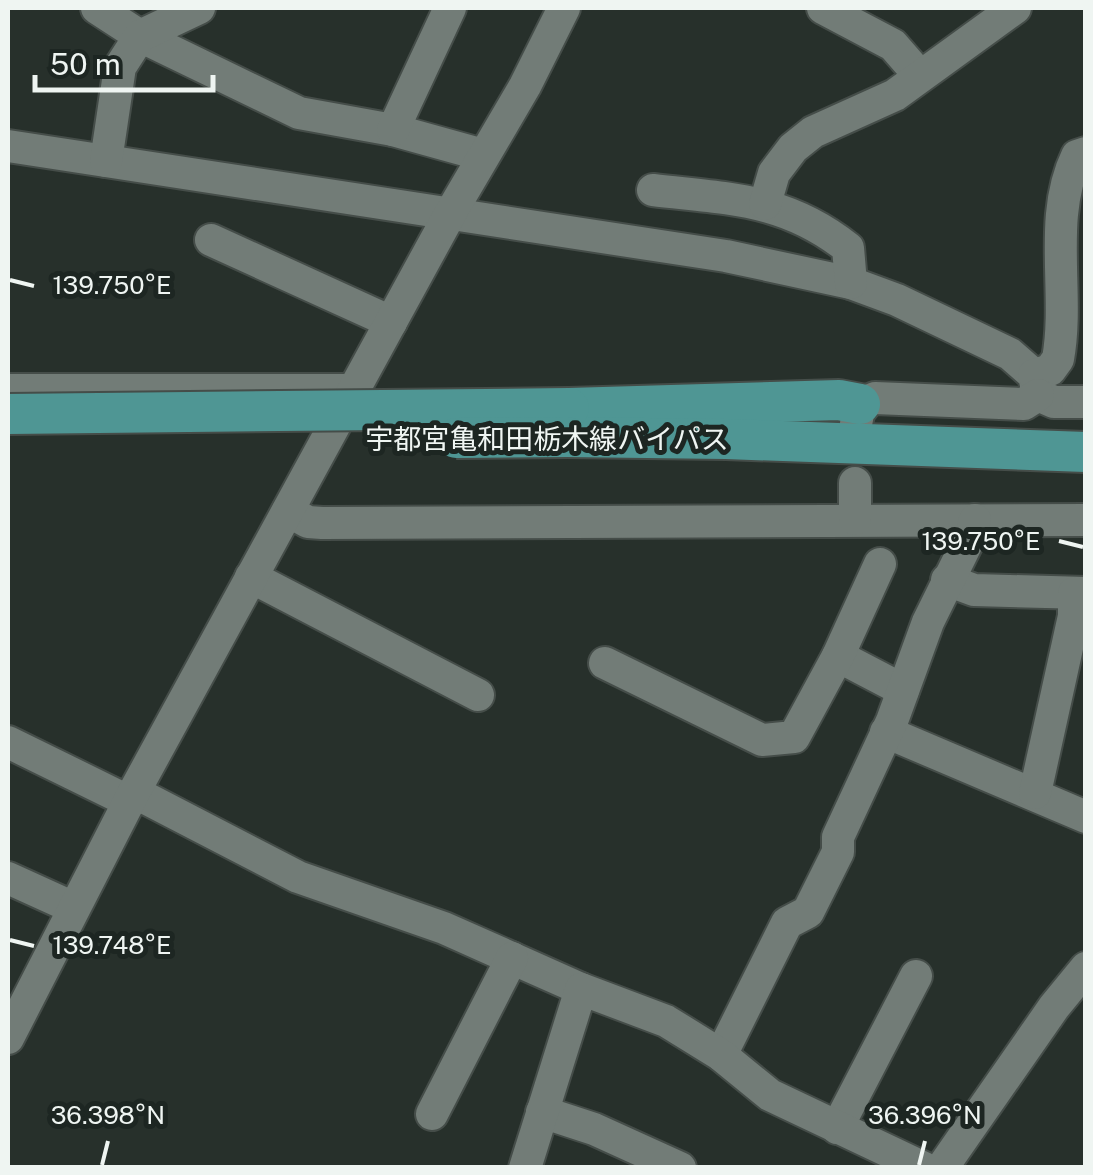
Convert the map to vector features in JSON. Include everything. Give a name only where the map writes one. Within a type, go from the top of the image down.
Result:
[{"type":"main road","points":[[8,414],[568,423],[839,400],[858,414]]},
{"type":"main road","name":"宇都宮亀和田栃木線バイパス","points":[[8,439],[568,423],[1086,452]]},
{"type":"street","points":[[97,8],[140,36],[299,113],[393,130],[483,155]]},
{"type":"street","points":[[106,161],[120,67],[140,36],[199,8]]},
{"type":"street","points":[[393,130],[450,8]]},
{"type":"street","points":[[8,1038],[250,577],[525,86],[564,8]]},
{"type":"street","points":[[824,8],[893,45],[920,76]]},
{"type":"street","points":[[765,204],[774,172],[792,148],[813,132],[894,95],[1014,8]]},
{"type":"street","points":[[8,146],[726,256],[851,283],[897,300],[1010,354],[1054,402],[1086,402]]},
{"type":"street","points":[[858,414],[874,398],[1024,404],[1058,359],[1063,209],[1069,173],[1076,156],[1086,153]]},
{"type":"street","points":[[653,190],[765,204],[800,217],[848,248],[851,283]]},
{"type":"street","points":[[211,240],[392,322]]},
{"type":"street","points":[[8,390],[354,390]]},
{"type":"street","points":[[854,519],[855,483]]},
{"type":"street","points":[[288,511],[308,522],[322,523],[1086,520]]},
{"type":"street","points":[[721,1056],[787,924],[808,912],[838,852],[838,836],[975,520]]},
{"type":"street","points":[[605,664],[762,740],[794,737],[838,656],[880,564]]},
{"type":"street","points":[[250,577],[478,695]]},
{"type":"street","points":[[947,580],[974,590],[1080,593],[1035,793]]},
{"type":"street","points":[[838,656],[903,690]]},
{"type":"street","points":[[886,732],[1086,817]]},
{"type":"street","points":[[8,742],[298,876],[444,928],[581,989],[666,1021],[721,1056],[770,1095],[924,1168]]},
{"type":"street","points":[[8,878],[74,908]]},
{"type":"street","points":[[432,1114],[512,958]]},
{"type":"street","points":[[942,1168],[1054,1006],[1086,968]]},
{"type":"street","points":[[837,1128],[916,976]]},
{"type":"street","points":[[524,1168],[581,989]]},
{"type":"street","points":[[542,1112],[594,1129],[680,1168]]}]
